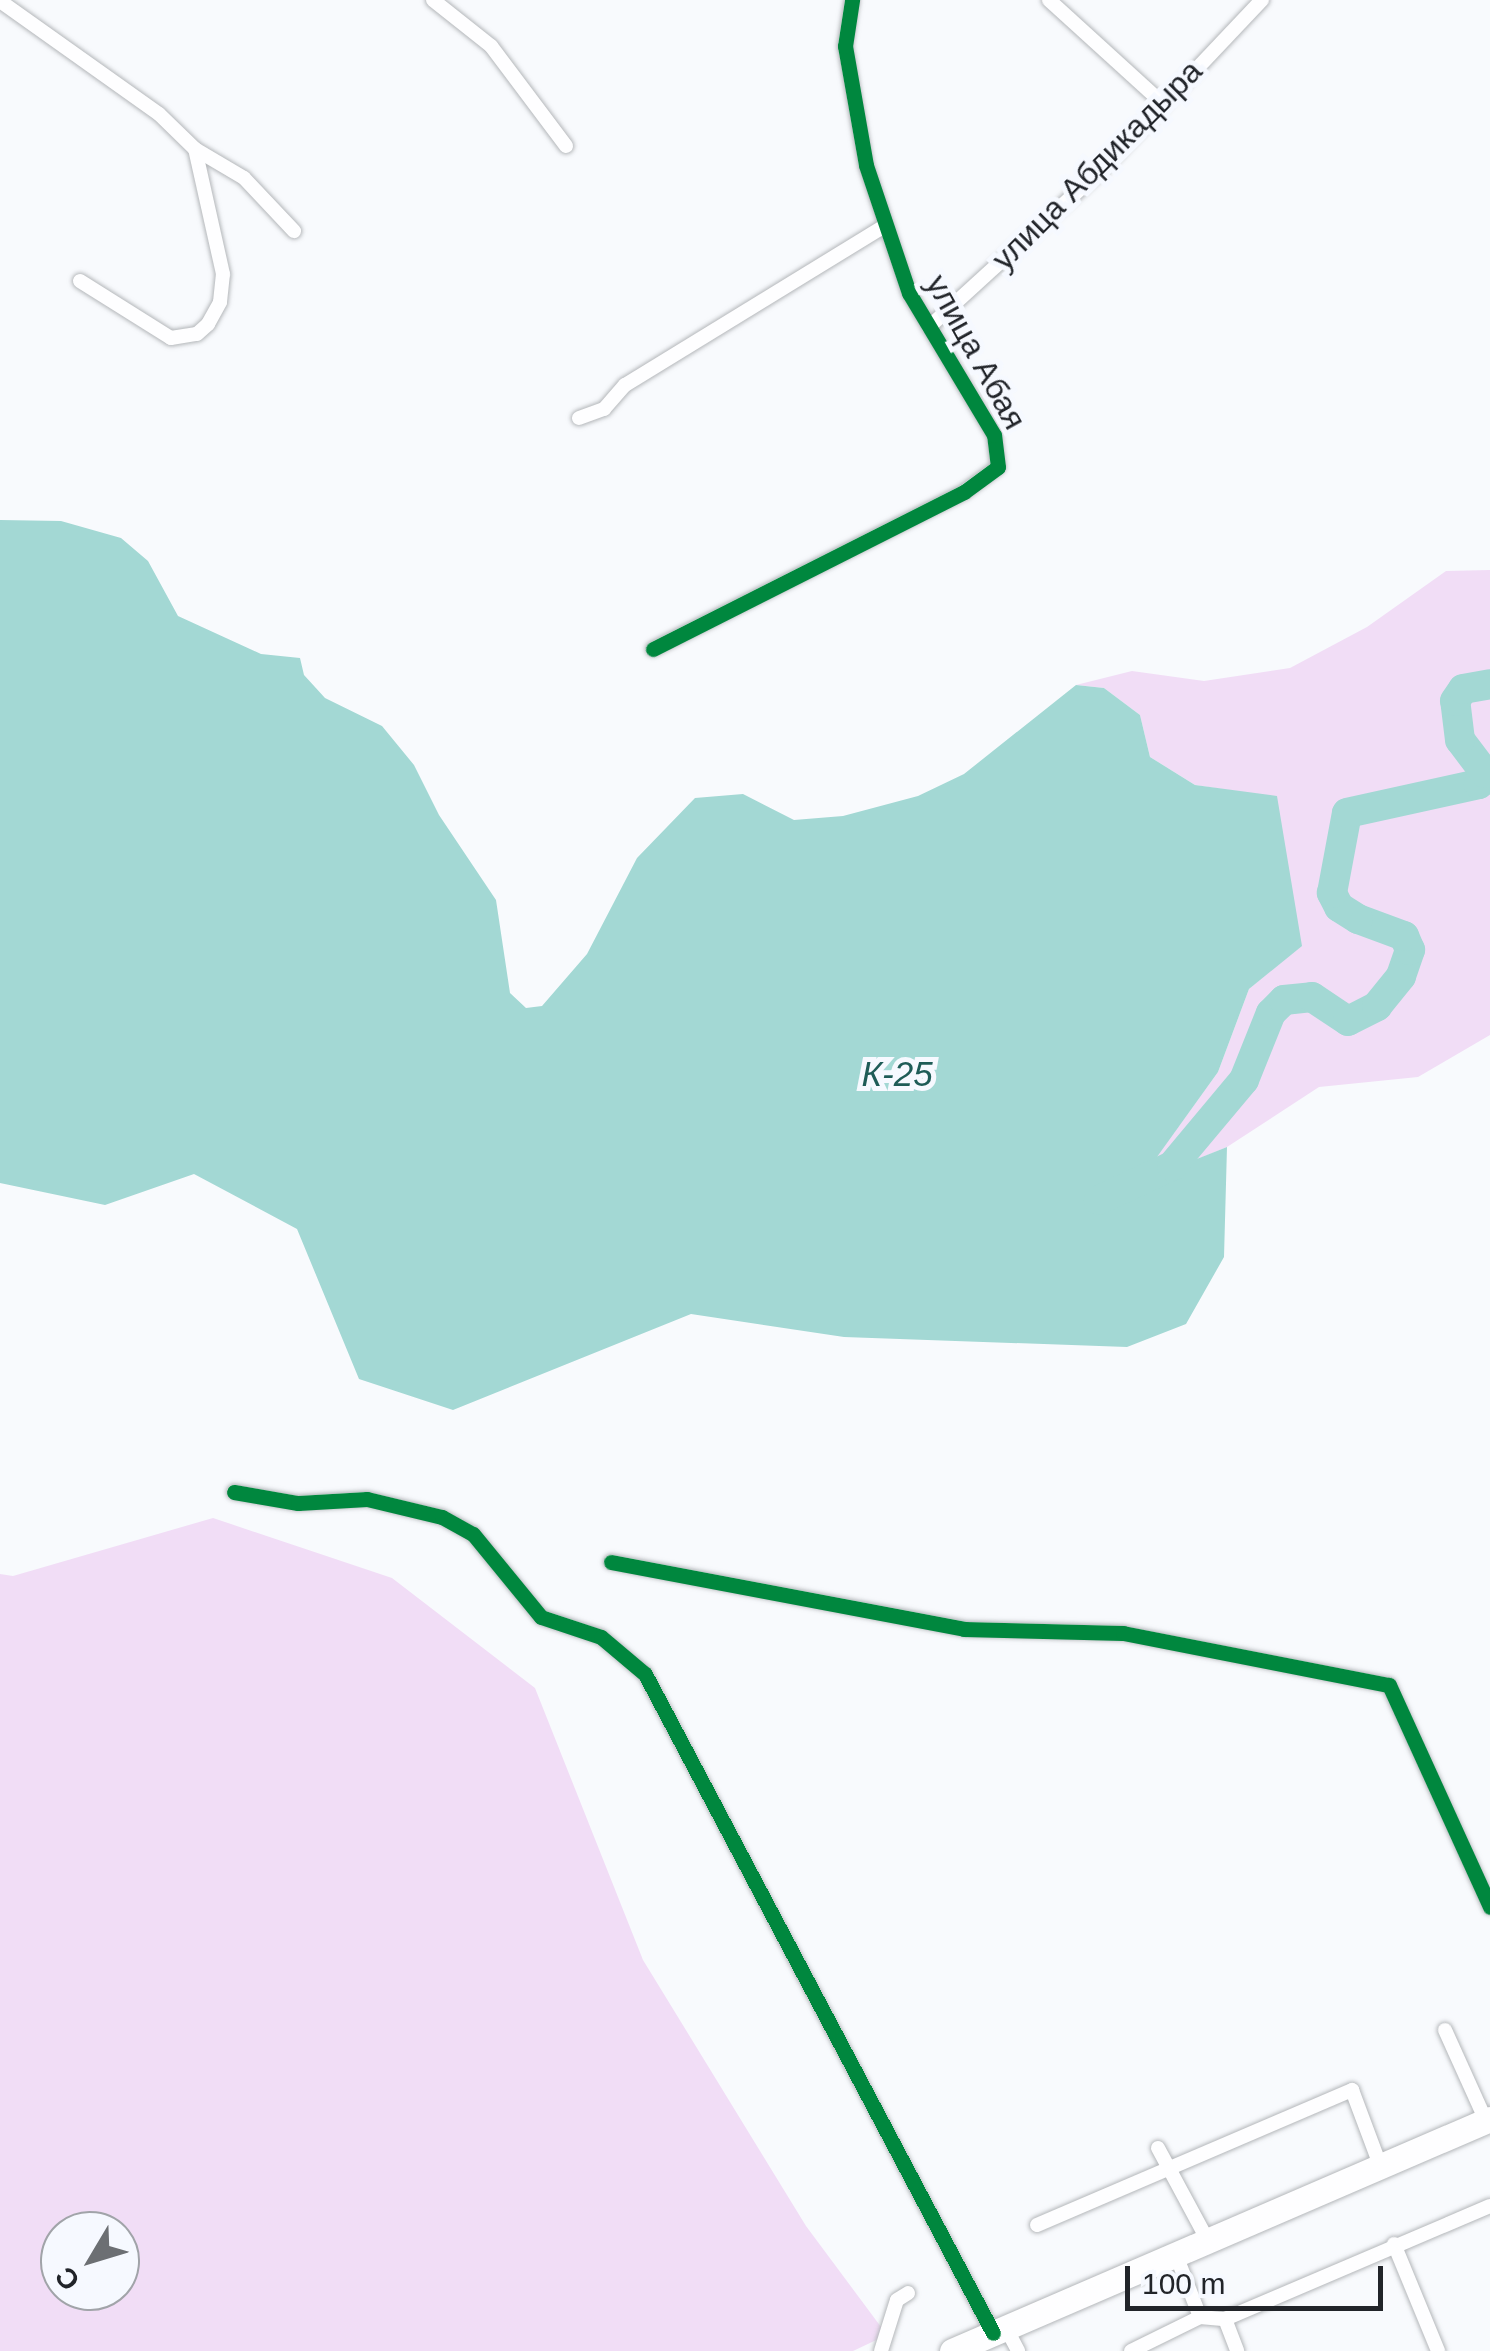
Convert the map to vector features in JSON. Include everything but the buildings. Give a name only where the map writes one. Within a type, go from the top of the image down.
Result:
[{"type":"highway","points":[[952,2351],[1006,2337],[1208,2240],[1488,2120]]},
{"type":"street","points":[[433,0],[492,46],[566,146]]},
{"type":"street","name":"улица Абая","points":[[653,649],[992,476],[1000,454],[994,434],[929,327],[886,225],[855,116],[845,46],[852,0]]},
{"type":"street","points":[[1049,0],[1162,103]]},
{"type":"street","name":"улица Абдикадыра","points":[[929,327],[1102,169],[1262,0]]},
{"type":"street","points":[[0,1],[159,114],[194,149],[244,178],[294,231]]},
{"type":"street","points":[[80,281],[171,338],[197,334],[208,324],[223,274],[194,149]]},
{"type":"street","points":[[579,418],[604,408],[625,385],[886,225]]},
{"type":"street","points":[[234,1492],[298,1502],[367,1499],[442,1517],[472,1534],[541,1617],[601,1637],[645,1674],[1006,2337]]},
{"type":"street","points":[[611,1562],[964,1629],[1123,1632],[1389,1684],[1490,1907]]},
{"type":"street","points":[[1446,2030],[1488,2120]]},
{"type":"street","points":[[1038,2224],[1352,2090],[1380,2165]]},
{"type":"street","points":[[1158,2148],[1208,2240]]},
{"type":"street","points":[[1131,2351],[1200,2317],[1225,2320],[1394,2244],[1490,2206]]},
{"type":"street","points":[[1394,2244],[1438,2351]]},
{"type":"street","points":[[1176,2255],[1200,2317]]},
{"type":"street","points":[[881,2351],[897,2300],[908,2293]]},
{"type":"street","points":[[1225,2320],[1237,2351]]},
{"type":"shaded area","points":[[1490,570],[1490,1035],[1418,1077],[1319,1087],[1227,1147],[1137,1184],[1218,1072],[1249,989],[1301,945],[1276,797],[1195,785],[1150,757],[1140,715],[1104,688],[1076,685],[1132,671],[1204,681],[1290,668],[1367,627],[1446,571]]},
{"type":"shaded area","points":[[213,1518],[392,1578],[535,1688],[643,1960],[806,2226],[887,2335],[853,2351],[0,2351],[0,1574],[13,1576]]},
{"type":"water","name":"К-25","points":[[0,520],[61,521],[121,538],[148,561],[178,616],[261,654],[300,658],[304,675],[325,698],[382,726],[414,765],[439,815],[496,900],[510,993],[526,1008],[542,1006],[587,954],[637,858],[695,798],[743,794],[794,820],[843,816],[918,796],[964,774],[1076,685],[1104,688],[1140,715],[1150,757],[1195,785],[1277,796],[1302,946],[1249,989],[1218,1072],[1139,1182],[1227,1147],[1224,1257],[1186,1324],[1127,1347],[844,1337],[691,1314],[453,1410],[359,1379],[297,1229],[194,1174],[105,1205],[0,1183]]},
{"type":"waterway","points":[[1099,1200],[1172,1166],[1244,1080],[1271,1013],[1284,1000],[1312,997],[1348,1021],[1377,1006],[1401,976],[1410,950],[1404,936],[1358,919],[1339,907],[1332,893],[1347,813],[1479,784],[1485,773],[1460,740],[1455,701],[1463,689],[1490,684]]},
{"type":"cycle path","points":[[653,649],[964,492],[998,467],[994,435],[909,293],[866,165],[845,46],[852,0]]},
{"type":"cycle path","points":[[234,1492],[298,1503],[367,1499],[442,1517],[473,1534],[541,1617],[601,1637],[645,1674],[993,2333]]},
{"type":"cycle path","points":[[611,1562],[964,1629],[1123,1633],[1389,1685],[1490,1907]]}]
